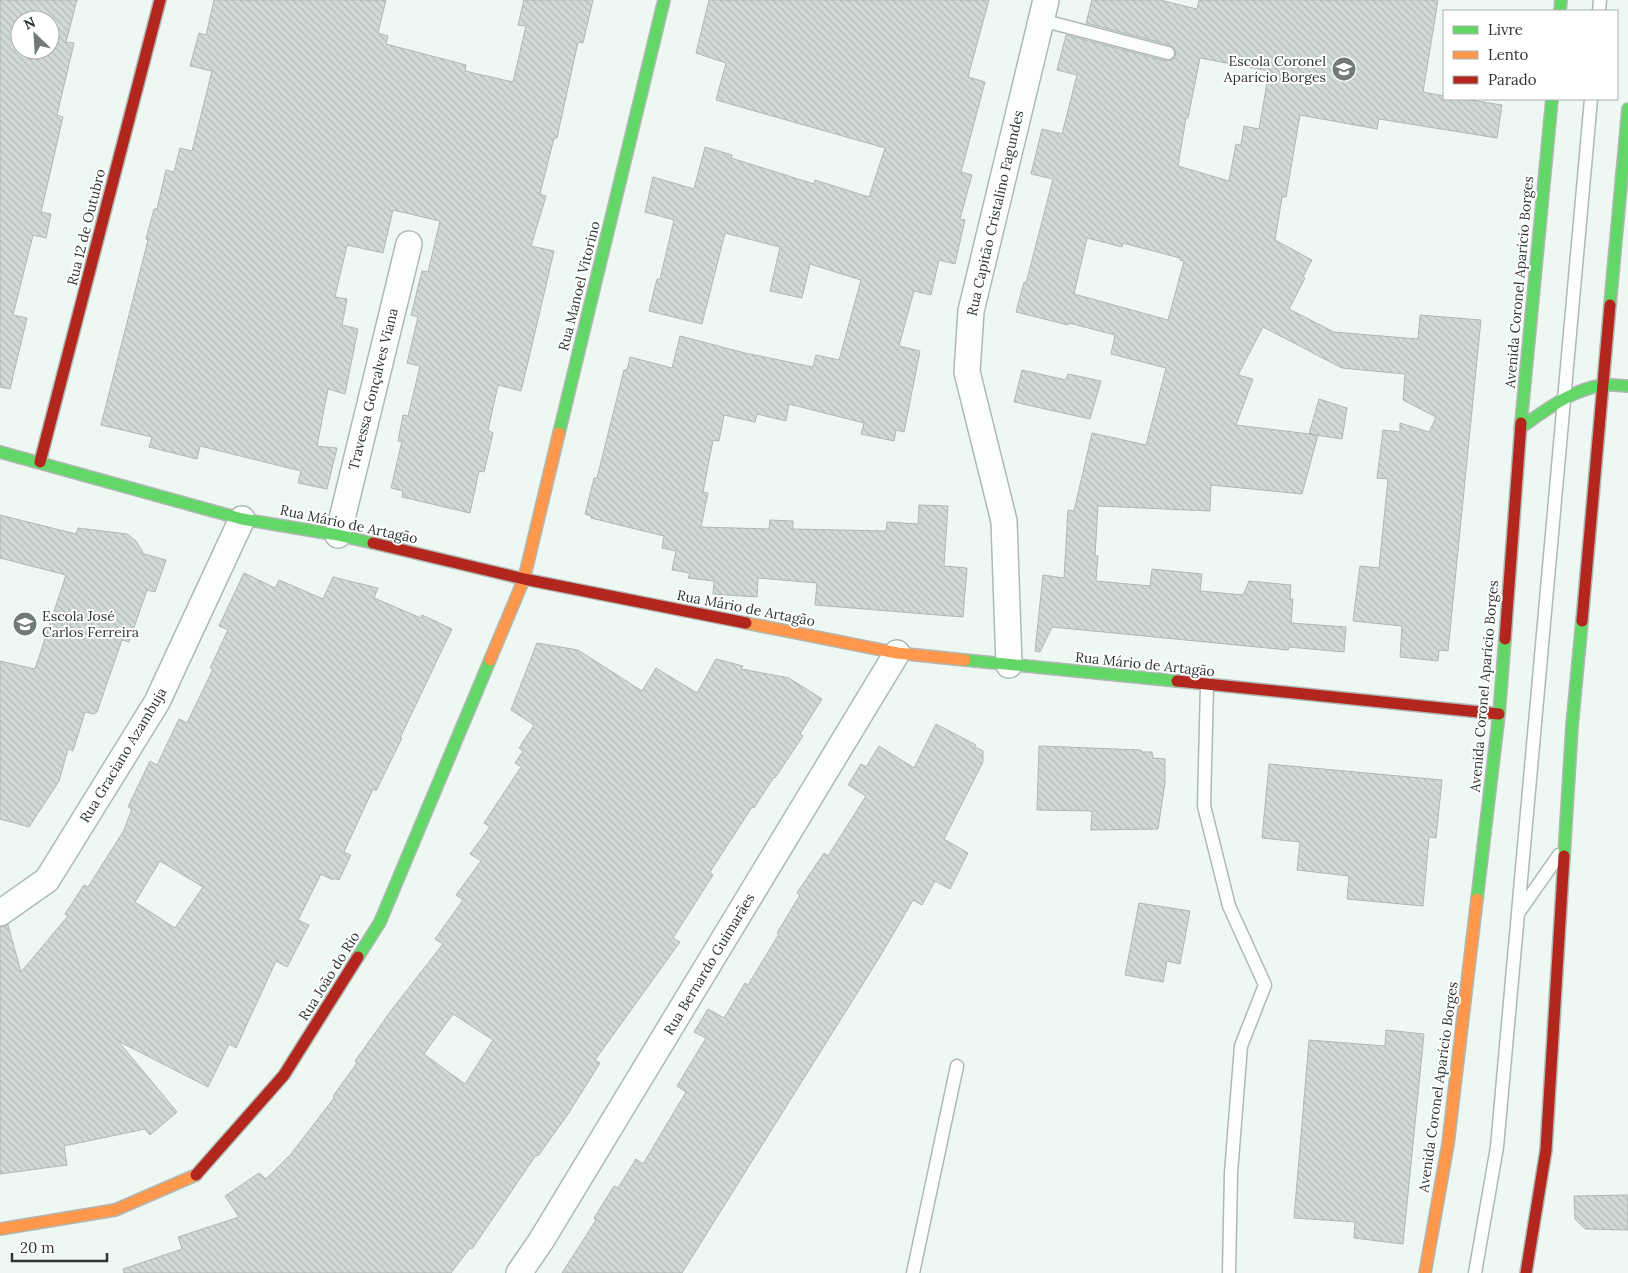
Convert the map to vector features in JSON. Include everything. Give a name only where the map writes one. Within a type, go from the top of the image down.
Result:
[{"type":"street","name":"Rua 12 de Outubro","points":[[40,462],[160,0]]},
{"type":"street","name":"Rua Manoel Vitorino","points":[[524,579],[664,0]]},
{"type":"street","name":"Rua Capitão Cristalino Fagundes","points":[[1009,665],[1004,521],[968,372],[970,311],[1043,10]]},
{"type":"street","name":"Avenida Coronel Aparício Borges","points":[[1425,1273],[1448,1144],[1499,714],[1520,428],[1552,100]]},
{"type":"street","points":[[1526,1273],[1546,1150],[1572,726],[1628,109]]},
{"type":"street","name":"Travessa Gonçalves Viana","points":[[338,535],[409,244]]},
{"type":"street","points":[[1520,428],[1579,391],[1604,385],[1628,386]]},
{"type":"street","name":"Rua Mário de Artagão","points":[[0,452],[242,519],[338,535],[524,579],[896,653],[1499,714]]},
{"type":"street","name":"Rua Graciano Azambuja","points":[[0,913],[48,880],[157,702],[242,519]]},
{"type":"street","name":"Rua João do Rio","points":[[0,1229],[115,1210],[198,1174],[284,1075],[380,922],[524,579]]},
{"type":"street","name":"Rua Bernardo Guimarães","points":[[519,1273],[541,1242],[896,653]]},
{"type":"lane","points":[[1043,10],[1168,53]]},
{"type":"lane","points":[[1475,1273],[1496,1147],[1591,100]]},
{"type":"lane","points":[[1207,685],[1204,806],[1228,906],[1265,985],[1242,1046],[1231,1173],[1229,1273]]},
{"type":"lane","points":[[1518,914],[1565,846]]},
{"type":"lane","points":[[913,1273],[957,1066]]},
{"type":"building","points":[[0,0],[77,0],[66,42],[74,43],[57,115],[63,117],[41,212],[51,214],[46,238],[33,235],[13,315],[27,318],[10,389],[0,387]]},
{"type":"building","points":[[214,0],[386,0],[378,33],[388,36],[386,44],[466,65],[465,71],[513,82],[526,26],[518,25],[524,0],[593,0],[583,43],[578,42],[557,138],[554,138],[540,194],[546,196],[531,246],[554,251],[521,391],[498,385],[488,430],[493,433],[484,472],[479,471],[470,513],[402,497],[403,491],[391,488],[402,441],[398,441],[403,415],[408,416],[420,366],[407,363],[418,317],[411,315],[422,271],[428,272],[440,221],[393,210],[383,253],[347,245],[335,297],[347,299],[342,325],[358,329],[345,394],[328,389],[317,446],[337,448],[327,489],[298,483],[301,471],[200,446],[197,459],[149,447],[152,437],[101,425],[148,240],[146,239],[154,209],[157,209],[166,170],[174,172],[180,148],[192,151],[212,71],[190,66],[199,33],[206,35]]},
{"type":"building","points":[[709,0],[989,0],[968,77],[985,82],[961,172],[972,175],[960,219],[965,220],[955,264],[939,260],[931,295],[914,291],[899,346],[920,351],[904,432],[896,430],[894,441],[861,434],[864,423],[789,404],[786,421],[757,414],[755,422],[724,415],[719,441],[713,440],[703,492],[708,493],[701,527],[769,529],[770,520],[793,521],[793,529],[886,531],[887,522],[918,524],[919,505],[948,506],[944,566],[967,568],[963,617],[815,605],[817,583],[758,578],[757,597],[713,594],[714,581],[688,578],[690,573],[672,570],[676,551],[662,548],[664,536],[591,518],[591,516],[585,514],[594,478],[597,478],[624,370],[627,370],[630,357],[672,368],[680,336],[745,353],[813,367],[816,355],[839,360],[861,280],[810,264],[802,298],[770,291],[780,247],[725,233],[702,324],[649,311],[657,279],[660,279],[674,220],[645,212],[653,177],[694,189],[705,147],[732,155],[731,158],[814,184],[815,180],[869,197],[885,148],[716,100],[726,63],[696,53]]},
{"type":"building","points":[[1092,0],[1160,0],[1197,9],[1199,0],[1438,0],[1423,92],[1443,96],[1443,100],[1470,100],[1502,105],[1497,138],[1379,119],[1377,129],[1300,115],[1286,197],[1282,197],[1275,240],[1312,260],[1289,309],[1334,332],[1418,339],[1420,315],[1481,320],[1448,651],[1439,650],[1438,661],[1400,657],[1402,626],[1353,621],[1360,566],[1379,568],[1388,479],[1377,478],[1383,430],[1400,432],[1400,423],[1429,432],[1436,417],[1403,400],[1405,374],[1342,368],[1263,327],[1238,375],[1253,379],[1236,425],[1318,435],[1302,494],[1211,485],[1210,511],[1098,506],[1095,556],[1098,556],[1096,581],[1150,586],[1152,569],[1202,574],[1200,591],[1243,595],[1249,581],[1291,585],[1290,599],[1293,599],[1291,623],[1346,627],[1344,652],[1289,647],[1288,650],[1052,627],[1040,652],[1035,651],[1043,575],[1064,578],[1068,510],[1074,511],[1092,433],[1146,445],[1166,368],[1111,354],[1115,335],[1016,312],[1024,282],[1026,283],[1053,179],[1031,174],[1042,129],[1062,134],[1077,75],[1057,70],[1066,35],[1166,61],[1173,59],[1176,55],[1174,48],[1170,45],[1086,23]],"holes":[[[1200,58],[1269,71],[1259,129],[1244,126],[1241,145],[1236,144],[1229,181],[1178,166],[1186,118],[1188,118]],[[1087,238],[1122,247],[1123,243],[1180,258],[1180,260],[1184,261],[1168,320],[1074,294]]]},
{"type":"building","points":[[1022,370],[1066,380],[1068,374],[1101,381],[1090,419],[1014,402]]},
{"type":"building","points":[[1319,399],[1347,408],[1342,439],[1309,434]]},
{"type":"building","points":[[0,515],[76,534],[78,528],[127,534],[136,541],[144,554],[166,560],[155,592],[147,590],[129,642],[122,640],[97,712],[94,714],[85,712],[73,751],[68,749],[59,781],[29,827],[0,819],[0,661],[35,669],[66,575],[0,558]]},
{"type":"building","points":[[244,573],[275,588],[279,580],[323,599],[333,577],[378,588],[374,598],[421,618],[422,615],[452,629],[400,738],[402,738],[376,791],[373,789],[344,852],[351,855],[339,880],[334,878],[333,880],[321,874],[298,920],[309,925],[287,967],[276,961],[236,1048],[229,1044],[208,1087],[118,1041],[177,1112],[150,1135],[145,1129],[64,1146],[67,1165],[0,1174],[0,927],[8,925],[21,972],[68,916],[65,914],[84,885],[88,887],[123,832],[132,809],[128,807],[150,761],[157,765],[179,719],[187,723],[213,669],[210,668],[228,630],[219,626]],"holes":[[[160,861],[203,887],[175,928],[135,902]]]},
{"type":"building","points":[[537,643],[578,650],[642,691],[656,668],[697,693],[716,659],[743,666],[741,669],[789,678],[822,699],[800,734],[803,736],[754,808],[752,807],[710,872],[713,875],[673,938],[680,942],[595,1060],[600,1063],[568,1114],[538,1156],[536,1155],[472,1249],[470,1248],[451,1273],[124,1273],[123,1269],[182,1249],[178,1237],[239,1217],[225,1196],[259,1173],[266,1179],[291,1154],[334,1098],[333,1096],[357,1063],[355,1061],[393,1008],[443,944],[435,939],[463,900],[456,895],[481,861],[470,854],[490,827],[484,823],[521,767],[515,763],[523,751],[519,748],[534,725],[511,710]],"holes":[[[453,1014],[493,1040],[465,1084],[424,1054]]]},
{"type":"building","points":[[936,724],[976,745],[975,747],[983,751],[983,762],[944,839],[968,853],[950,889],[935,881],[922,905],[913,900],[881,955],[682,1273],[562,1273],[596,1220],[594,1218],[614,1186],[618,1188],[636,1159],[643,1164],[686,1092],[677,1086],[706,1038],[694,1032],[708,1009],[724,1018],[745,983],[748,985],[779,934],[777,933],[800,895],[797,893],[824,853],[828,856],[866,796],[848,785],[861,764],[866,767],[879,746],[914,768]]},
{"type":"building","points":[[1039,746],[1141,750],[1142,752],[1152,752],[1153,758],[1165,759],[1165,783],[1158,829],[1091,830],[1092,811],[1037,810]]},
{"type":"building","points":[[1269,764],[1442,780],[1436,838],[1429,837],[1423,906],[1347,899],[1349,876],[1297,870],[1300,842],[1262,838]]},
{"type":"building","points":[[1139,903],[1190,911],[1180,964],[1167,961],[1163,982],[1125,975]]},
{"type":"building","points":[[1386,1030],[1424,1034],[1403,1244],[1354,1238],[1355,1222],[1294,1218],[1309,1040],[1385,1046]]},
{"type":"building","points":[[1628,1195],[1628,1230],[1585,1229],[1575,1219],[1574,1196]]},
{"type":"traffic: fast","points":[[559,433],[664,0]]},
{"type":"traffic: fast","points":[[1560,10],[1561,0]]},
{"type":"traffic: fast","points":[[1521,423],[1552,100]]},
{"type":"traffic: fast","points":[[1610,305],[1628,109]]},
{"type":"traffic: fast","points":[[1520,428],[1560,401],[1581,391],[1604,385],[1628,386]]},
{"type":"traffic: fast","points":[[0,452],[242,519],[338,535],[373,543]]},
{"type":"traffic: fast","points":[[1564,856],[1572,726],[1582,621]]},
{"type":"traffic: fast","points":[[1477,899],[1499,714],[1505,639]]},
{"type":"traffic: fast","points":[[358,957],[380,922],[490,660]]},
{"type":"traffic: fast","points":[[965,660],[1177,681]]},
{"type":"traffic: slow","points":[[490,660],[524,579],[559,433]]},
{"type":"traffic: slow","points":[[746,623],[897,653],[965,660]]},
{"type":"traffic: slow","points":[[1425,1273],[1448,1144],[1477,899]]},
{"type":"traffic: slow","points":[[0,1229],[115,1210],[196,1175]]},
{"type":"traffic: jam","points":[[40,462],[160,0]]},
{"type":"traffic: jam","points":[[1582,621],[1610,305]]},
{"type":"traffic: jam","points":[[1505,639],[1521,423]]},
{"type":"traffic: jam","points":[[373,543],[524,579],[746,623]]},
{"type":"traffic: jam","points":[[1177,681],[1499,714]]},
{"type":"traffic: jam","points":[[1526,1273],[1546,1150],[1564,856]]},
{"type":"traffic: jam","points":[[196,1175],[284,1075],[358,957]]},
{"type":"place","name":"Escola Coronel Aparício Borges","points":[[1344,69]]},
{"type":"place","name":"Escola José Carlos Ferreira","points":[[25,624]]}]
